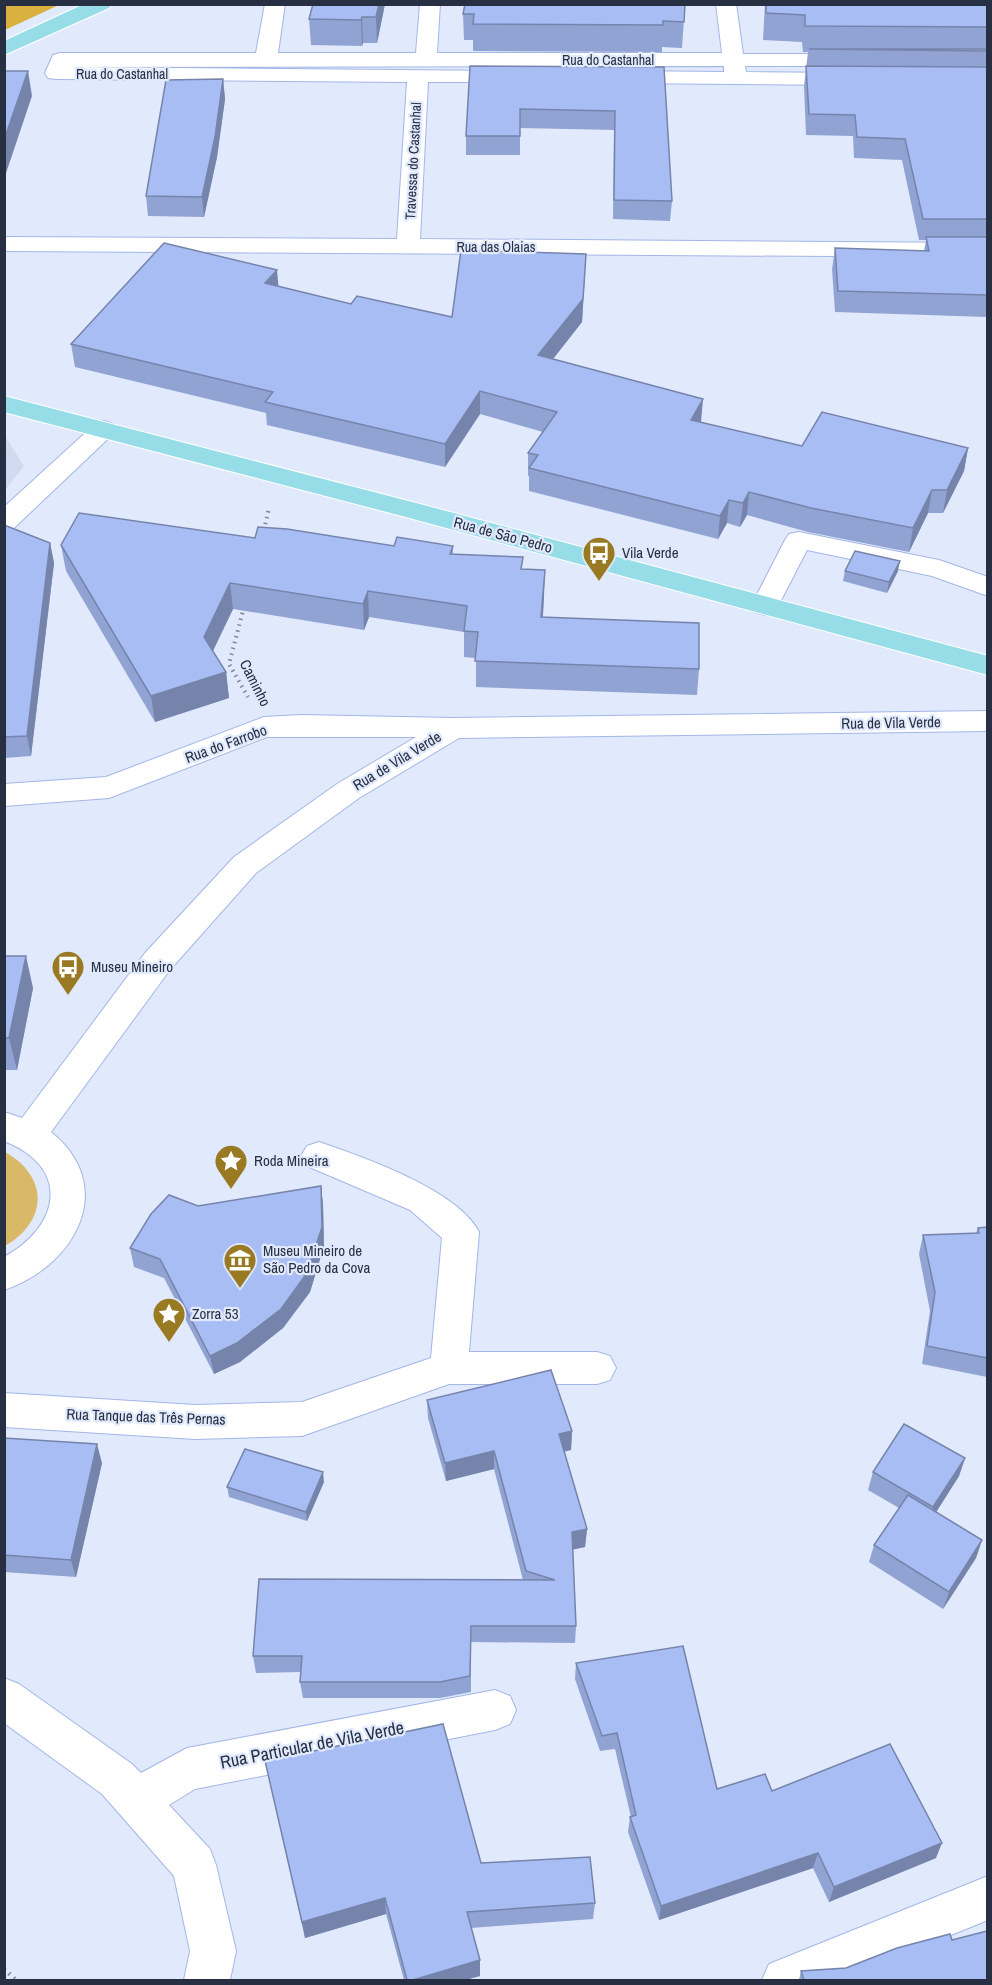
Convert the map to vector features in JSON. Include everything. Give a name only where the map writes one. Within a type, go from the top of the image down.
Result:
[{"type":"main road","points":[[4,49],[102,4]]},
{"type":"main road","name":"Rua de São Pedro","points":[[9,404],[278,474],[987,666]]},
{"type":"street","points":[[266,59],[275,4]]},
{"type":"street","name":"Travessa do Castanhal","points":[[408,247],[422,68],[430,4]]},
{"type":"street","points":[[726,4],[735,69]]},
{"type":"street","name":"Rua do Castanhal","points":[[422,68],[266,59],[60,58],[56,74],[422,68],[872,70]]},
{"type":"street","name":"Rua das Olaias","points":[[4,244],[987,250]]},
{"type":"street","points":[[4,522],[104,429]]},
{"type":"street","points":[[765,606],[799,540],[939,569],[987,587]]},
{"type":"street","name":"Rua de Vila Verde","points":[[17,1130],[157,962],[245,865],[348,791],[453,728],[987,721]]},
{"type":"street","name":"Rua do Farrobo","points":[[4,795],[109,787],[264,727],[301,724],[453,728]]},
{"type":"street","points":[[7,1283],[54,1238],[69,1207],[68,1179],[63,1163],[46,1144],[17,1130]]},
{"type":"street","points":[[319,1156],[423,1200],[461,1232],[449,1368]]},
{"type":"street","name":"Rua Tanque das Três Pernas","points":[[4,1410],[195,1422],[302,1419],[449,1368],[597,1368]]},
{"type":"street","points":[[4,1698],[117,1779],[194,1864],[213,1951],[207,1980]]},
{"type":"street","name":"Rua Particular de Vila Verde","points":[[137,1800],[187,1769],[495,1710]]},
{"type":"street","points":[[785,1980],[987,1898]]},
{"type":"path","points":[[261,541],[278,474]]},
{"type":"path","name":"Caminho","points":[[246,597],[229,664],[264,727]]},
{"type":"path","points":[[4,1969],[16,1980]]},
{"type":"shaded area","points":[[5,4],[59,4],[59,5],[5,30]]},
{"type":"shaded area","points":[[5,436],[24,466],[4,490]]},
{"type":"shaded area","points":[[5,1152],[29,1173],[38,1198],[36,1211],[30,1224],[5,1246]]},
{"type":"building","points":[[313,4],[379,4],[376,17],[362,17],[361,20],[309,19]]},
{"type":"building","points":[[465,4],[685,4],[684,22],[663,21],[663,25],[473,24],[474,14],[463,14]]},
{"type":"building","points":[[766,4],[987,4],[987,27],[805,26],[805,15],[766,13]]},
{"type":"building","points":[[809,49],[987,49],[987,51]]},
{"type":"building","points":[[470,66],[664,67],[672,201],[614,200],[615,111],[520,109],[520,136],[466,136]]},
{"type":"building","points":[[806,66],[987,67],[987,219],[923,219],[905,139],[857,137],[855,115],[809,114]]},
{"type":"building","points":[[4,71],[28,71],[4,140]]},
{"type":"building","points":[[223,79],[215,137],[202,197],[146,196],[166,80]]},
{"type":"building","points":[[926,237],[987,237],[987,295],[838,291],[835,248],[929,251]]},
{"type":"building","points":[[164,243],[277,270],[265,283],[351,304],[357,296],[452,317],[461,250],[586,254],[583,299],[538,355],[703,399],[691,420],[802,446],[822,412],[968,448],[947,490],[932,490],[913,528],[811,508],[749,492],[743,503],[729,500],[720,516],[529,468],[538,455],[528,453],[557,412],[480,391],[445,444],[265,402],[273,392],[71,344]]},
{"type":"building","points":[[79,513],[255,538],[258,527],[287,529],[394,546],[397,537],[453,546],[450,554],[523,557],[521,569],[545,570],[541,617],[699,623],[699,669],[475,661],[478,632],[464,631],[467,606],[368,591],[363,604],[230,583],[204,637],[226,672],[151,696],[61,545]]},
{"type":"building","points":[[4,525],[50,543],[27,736],[4,737]]},
{"type":"building","points":[[855,551],[900,561],[889,582],[845,571]]},
{"type":"building","points":[[4,956],[26,956],[9,1038],[4,1038]]},
{"type":"building","name":"Museu Mineiro de São Pedro da Cova","points":[[321,1186],[322,1227],[307,1273],[281,1309],[237,1343],[210,1356],[160,1259],[130,1248],[151,1214],[169,1195],[198,1206]]},
{"type":"building","points":[[987,1227],[987,1358],[927,1346],[935,1292],[923,1235],[979,1233],[978,1228]]},
{"type":"building","points":[[551,1370],[572,1431],[559,1434],[587,1529],[572,1532],[576,1626],[471,1626],[470,1676],[440,1682],[300,1682],[302,1656],[253,1656],[259,1579],[555,1580],[526,1571],[494,1451],[445,1463],[427,1400]]},
{"type":"building","points":[[904,1424],[965,1458],[933,1507],[873,1472]]},
{"type":"building","points":[[4,1438],[97,1444],[71,1560],[4,1555]]},
{"type":"building","points":[[245,1449],[323,1472],[306,1512],[227,1487]]},
{"type":"building","points":[[908,1495],[982,1540],[949,1592],[874,1545]]},
{"type":"building","points":[[683,1646],[717,1789],[765,1774],[772,1791],[890,1744],[942,1843],[834,1887],[818,1853],[661,1906],[630,1817],[636,1815],[617,1733],[602,1736],[576,1663]]},
{"type":"building","points":[[443,1724],[481,1863],[590,1857],[595,1903],[467,1912],[480,1960],[407,1980],[385,1898],[302,1922],[265,1761]]},
{"type":"building","points":[[987,1931],[987,1980],[804,1980],[801,1971],[846,1968],[897,1948],[950,1934],[952,1940]]},
{"type":"place","name":"Vila Verde","points":[[599,582]]},
{"type":"place","name":"Museu Mineiro","points":[[68,996]]},
{"type":"place","name":"Roda Mineira","points":[[231,1190]]},
{"type":"place","name":"Museu Mineiro de São Pedro da Cova","points":[[240,1289]]},
{"type":"place","name":"Zorra 53","points":[[169,1343]]}]
